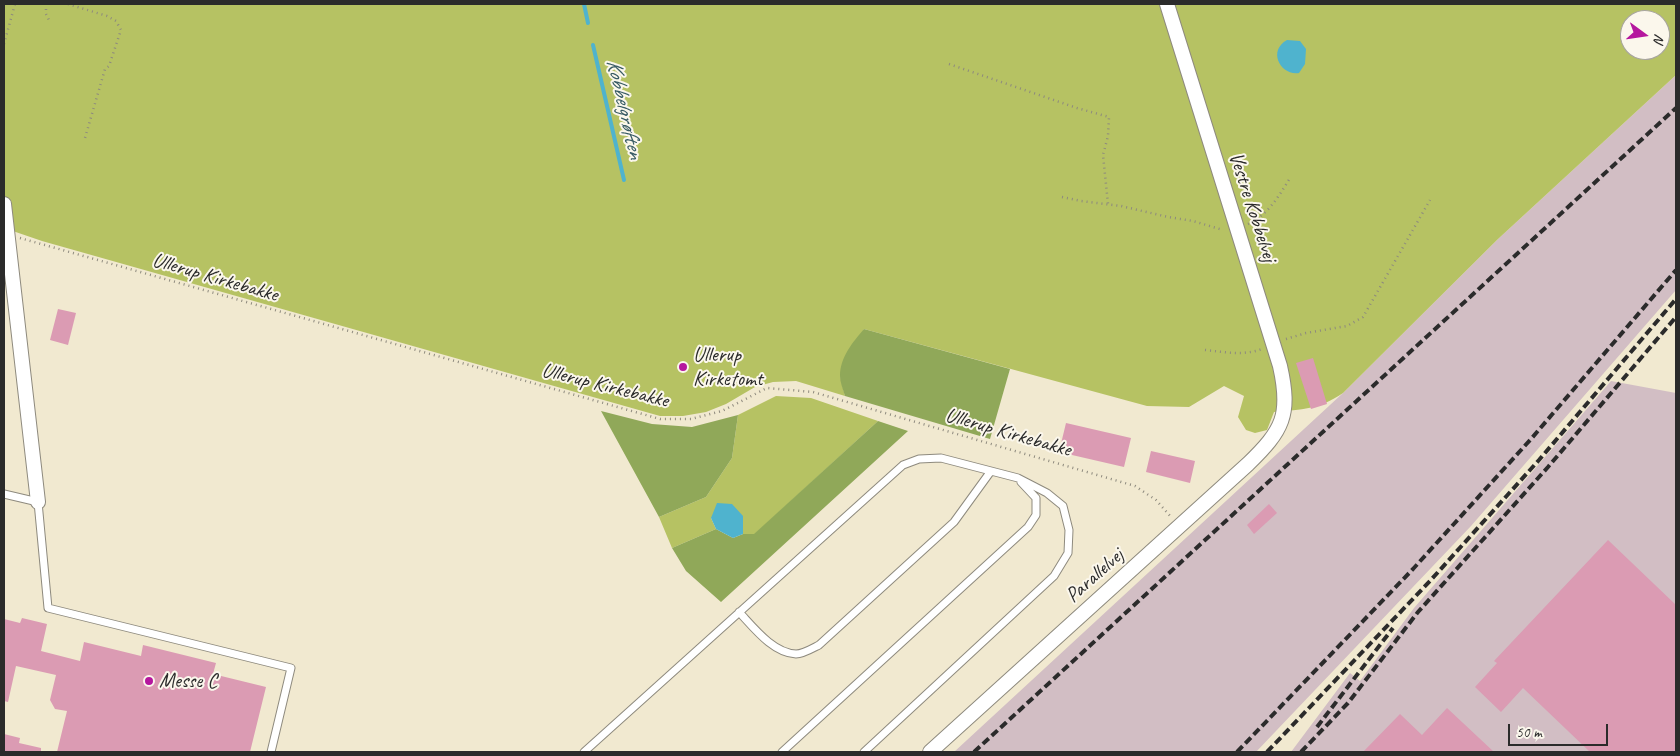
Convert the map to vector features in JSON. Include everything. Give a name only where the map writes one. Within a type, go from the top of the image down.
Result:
[{"type":"street","name":"Vestre Kobbelvej","points":[[1167,4],[1274,344],[1286,394],[1284,414],[1280,425]]},
{"type":"street","points":[[4,204],[38,502]]},
{"type":"street","name":"Parallelvej","points":[[930,752],[1264,448],[1280,425]]},
{"type":"lane","points":[[584,752],[902,465],[919,459],[941,458],[1018,478],[1046,493],[1063,506],[1069,530],[1068,553],[1054,576],[1036,595],[864,752]]},
{"type":"lane","points":[[739,612],[759,633],[779,649],[798,654],[819,645],[954,522],[991,471]]},
{"type":"lane","points":[[782,752],[1028,527],[1036,514],[1036,498],[1018,478]]},
{"type":"lane","points":[[4,494],[38,502],[48,608],[291,668],[271,752]]},
{"type":"path","points":[[4,44],[14,4]]},
{"type":"path","points":[[46,4],[46,14],[49,20]]},
{"type":"path","points":[[68,4],[108,16],[116,21],[120,30],[108,66],[105,69],[85,138]]},
{"type":"path","points":[[949,64],[1077,108],[1109,117],[1108,136],[1103,155],[1108,204]]},
{"type":"path","points":[[1062,197],[1193,221],[1219,230],[1238,228],[1263,214],[1275,201],[1290,178]]},
{"type":"path","points":[[1205,350],[1239,354],[1253,352],[1306,334],[1347,326],[1363,317],[1430,200]]},
{"type":"path","name":"Ullerup Kirkebakke","points":[[7,234],[660,419],[691,420],[722,411],[767,388],[813,392],[1135,486],[1156,500],[1179,526]]},
{"type":"shaded area","points":[[1676,75],[1676,290],[1471,526],[1256,752],[954,752],[1343,393],[1498,239]]},
{"type":"shaded area","points":[[1611,381],[1676,393],[1676,752],[1291,752],[1350,673],[1360,681],[1414,608]]},
{"type":"green space","points":[[4,4],[1676,4],[1676,75],[1498,239],[1343,393],[1318,406],[1274,412],[1267,430],[1255,433],[1246,430],[1238,417],[1244,396],[1224,386],[1189,407],[1147,406],[864,329],[840,376],[845,396],[796,381],[773,382],[755,387],[726,404],[706,412],[683,416],[660,416],[42,241],[4,228]]},
{"type":"green space","points":[[864,329],[1010,369],[990,439],[845,396],[840,378],[842,362],[848,350]]},
{"type":"green space","points":[[776,396],[811,398],[878,421],[754,535],[743,534],[743,516],[711,518],[716,529],[672,548],[659,517],[706,497],[732,458],[738,415]]},
{"type":"green space","points":[[601,411],[652,424],[692,427],[738,415],[732,458],[706,497],[659,517]]},
{"type":"green space","points":[[878,421],[908,431],[721,602],[686,571],[672,548],[716,529],[733,538],[743,534],[754,534]]},
{"type":"water","points":[[1287,40],[1300,41],[1306,49],[1305,64],[1299,73],[1287,71],[1279,62],[1278,50]]},
{"type":"water","points":[[717,503],[732,504],[743,516],[743,534],[733,538],[716,529],[711,518]]},
{"type":"building","points":[[58,309],[76,313],[68,345],[50,340]]},
{"type":"building","points":[[1313,358],[1327,404],[1311,409],[1296,363]]},
{"type":"building","points":[[1066,423],[1131,438],[1124,467],[1059,452]]},
{"type":"building","points":[[1151,451],[1195,461],[1190,483],[1146,472]]},
{"type":"building","points":[[1269,504],[1277,513],[1254,534],[1247,525]]},
{"type":"building","points":[[1608,540],[1676,605],[1676,752],[1590,752],[1523,688],[1501,712],[1475,687],[1497,663],[1494,661]]},
{"type":"building","name":"Messe C","points":[[22,618],[47,624],[41,651],[80,661],[84,642],[141,656],[143,645],[216,663],[213,674],[266,687],[250,752],[57,752],[67,711],[55,709],[50,700],[56,675],[16,666],[8,702],[4,701],[4,619],[20,623]]},
{"type":"building","points":[[1447,708],[1494,752],[1363,752],[1400,714],[1422,735]]},
{"type":"building","points":[[4,734],[20,738],[19,743],[41,748],[41,752],[4,752]]},
{"type":"waterway","name":"Kobbelgrøften","points":[[584,4],[588,23]]},
{"type":"waterway","name":"Kobbelgrøften","points":[[593,45],[624,180]]},
{"type":"railway","points":[[974,752],[1676,108]]},
{"type":"railway","points":[[1237,752],[1413,569],[1531,439],[1676,270]]},
{"type":"railway","points":[[1267,752],[1430,581],[1539,460],[1676,299]]},
{"type":"railway","points":[[1301,752],[1348,703],[1418,612],[1548,467],[1676,317]]},
{"type":"railway","points":[[1317,727],[1393,628]]},
{"type":"place","name":"Ullerup Kirketomt","points":[[683,367]]},
{"type":"place","name":"Messe C","points":[[149,681]]}]
